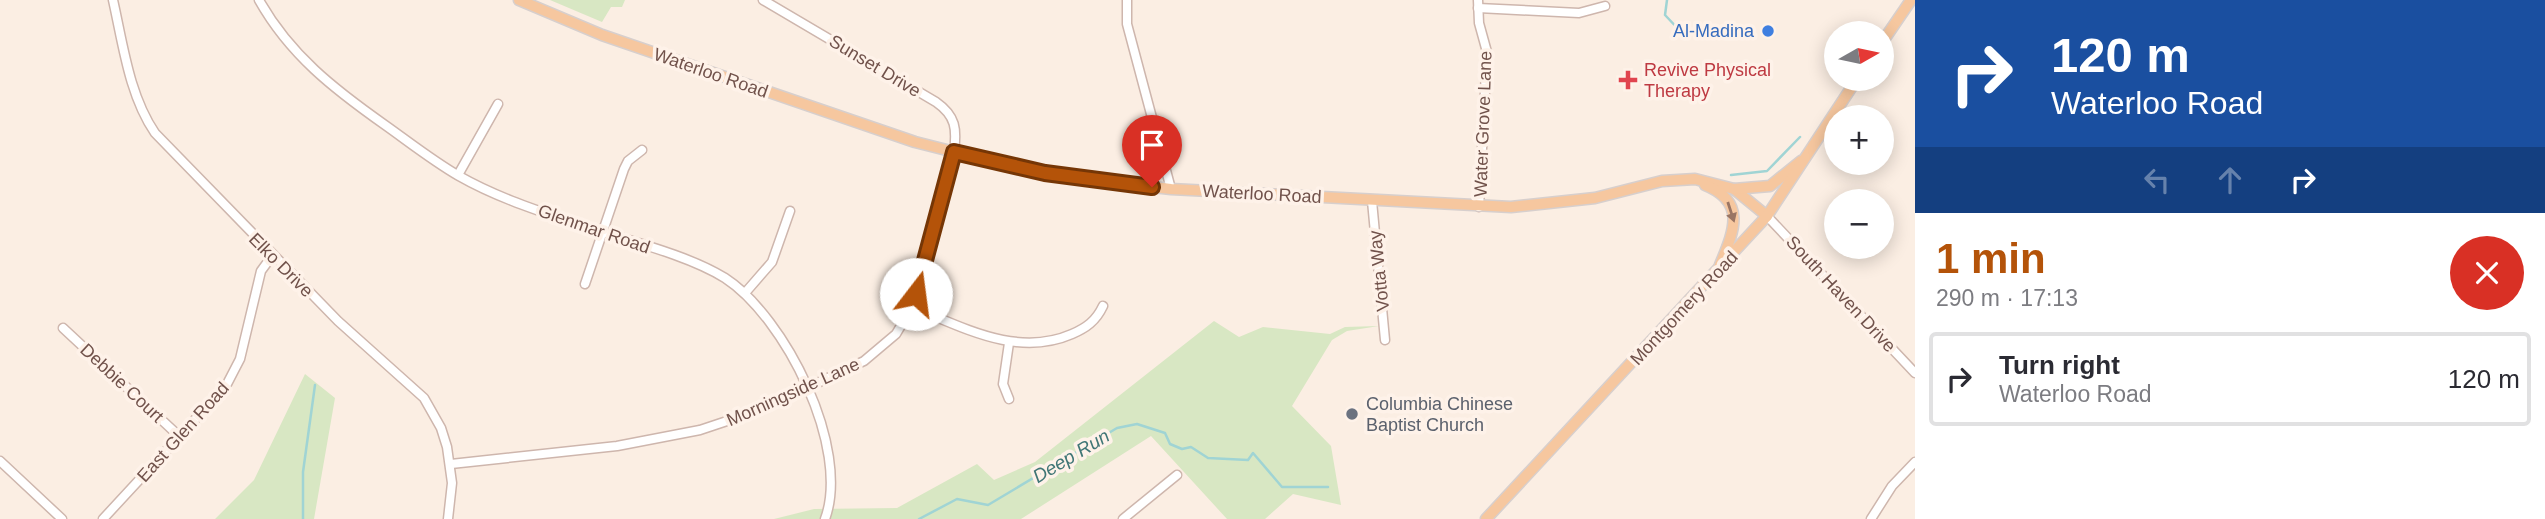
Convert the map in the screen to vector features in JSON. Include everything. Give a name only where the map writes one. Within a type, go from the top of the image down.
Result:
[{"type":"main road","name":"Waterloo Road","points":[[519,0],[602,35],[864,125],[954,152],[1083,179],[1171,189],[1479,207],[1564,202],[1680,179],[1708,181],[1734,189],[1768,216]]},
{"type":"main road","points":[[1894,25],[1911,0]]},
{"type":"main road","name":"Montgomery Road","points":[[1486,519],[1768,216],[1849,91]]},
{"type":"main road","points":[[1734,189],[1770,186],[1808,155]]},
{"type":"main road","points":[[1680,179],[1715,189],[1732,210],[1734,228],[1717,272]]},
{"type":"street","name":"Elko Drive","points":[[113,0],[127,62],[144,118],[164,145],[367,349],[404,378],[424,398],[441,428],[451,464],[448,519]]},
{"type":"street","name":"Glenmar Road","points":[[259,0],[287,43],[330,87],[458,175],[512,201],[711,270],[746,293],[773,324],[826,436],[830,454],[830,494],[825,519]]},
{"type":"street","name":"Sunset Drive","points":[[763,0],[947,110],[956,126],[954,152]]},
{"type":"street","points":[[1126,1],[1128,24],[1169,172],[1171,189]]},
{"type":"street","points":[[1478,4],[1586,13],[1605,6]]},
{"type":"street","name":"Water Grove Lane","points":[[1478,4],[1488,52],[1479,207]]},
{"type":"street","points":[[458,175],[498,104]]},
{"type":"street","points":[[585,284],[628,160],[642,150]]},
{"type":"street","name":"Morningside Lane","points":[[451,464],[664,439],[730,422],[806,389],[876,353],[896,334],[912,307],[954,152]]},
{"type":"street","name":"Votta Way","points":[[1372,201],[1385,340]]},
{"type":"street","points":[[746,293],[772,262],[790,211]]},
{"type":"street","name":"South Haven Drive","points":[[1768,216],[1915,373]]},
{"type":"street","name":"East Glen Road","points":[[103,519],[216,398],[233,373],[246,343],[261,271],[272,256]]},
{"type":"street","points":[[912,307],[1009,343],[1039,343],[1069,336],[1093,323],[1103,306]]},
{"type":"street","name":"Debbie Court","points":[[63,328],[180,437]]},
{"type":"street","points":[[1009,343],[1003,384],[1009,400]]},
{"type":"street","points":[[0,461],[62,519]]},
{"type":"street","points":[[1871,519],[1901,475],[1915,462]]},
{"type":"street","points":[[1123,519],[1177,475]]},
{"type":"green space","points":[[550,0],[625,0],[622,7],[611,7],[602,22]]},
{"type":"green space","points":[[1214,321],[1239,337],[1263,327],[1330,334],[1345,327],[1379,326],[1347,331],[1332,340],[1292,406],[1331,446],[1341,505],[1293,494],[1265,519],[1227,519],[1151,436],[1021,519],[774,519],[814,509],[897,508],[977,464],[994,480],[1035,462]]},
{"type":"green space","points":[[305,374],[335,398],[314,519],[215,519],[254,480]]},
{"type":"waterway","points":[[1667,0],[1665,15],[1682,33]]},
{"type":"waterway","points":[[1731,175],[1767,171],[1800,137]]},
{"type":"waterway","points":[[303,519],[303,472],[315,385]]},
{"type":"waterway","name":"Deep Run","points":[[919,519],[957,499],[988,505],[1117,428],[1137,424],[1165,433],[1170,444],[1182,449],[1191,447],[1208,458],[1248,460],[1253,453],[1282,487],[1328,487]]},
{"type":"place","name":"Al-Madina","points":[[1768,31]]},
{"type":"place","name":"Revive Physical Therapy","points":[[1628,80]]},
{"type":"place","name":"Columbia Chinese Baptist Church","points":[[1352,414]]},
{"type":"route","points":[[916,294],[954,152],[1045,173],[1152,187]]}]
